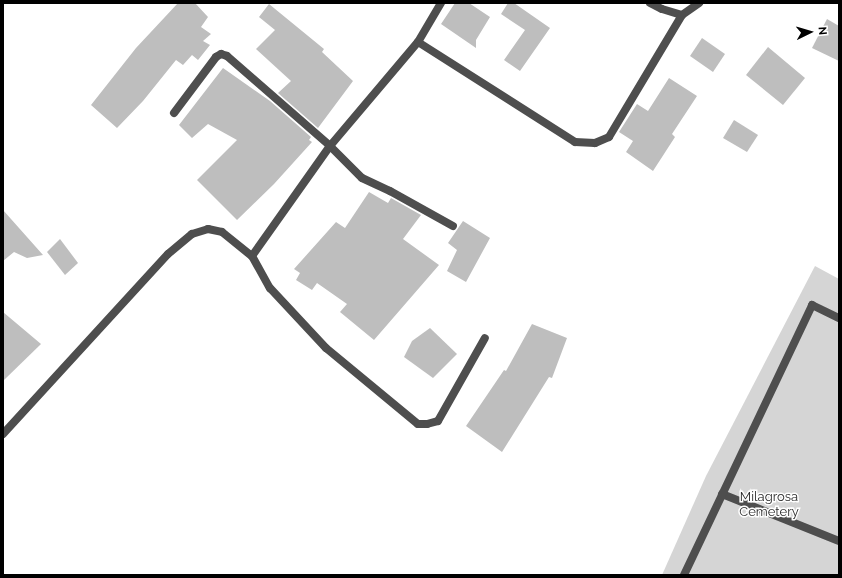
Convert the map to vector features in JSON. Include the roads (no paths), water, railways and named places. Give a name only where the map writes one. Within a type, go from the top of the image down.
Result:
[{"type":"street","points":[[252,256],[330,146],[418,42],[441,3]]},
{"type":"street","points":[[650,3],[662,9],[682,15]]},
{"type":"street","points":[[418,42],[575,142],[595,143],[609,138],[682,15],[698,3]]},
{"type":"street","points":[[174,113],[216,56],[220,54],[227,56],[330,146],[362,178],[390,191],[453,226]]},
{"type":"street","points":[[3,434],[168,254],[192,234],[208,229],[222,232],[252,256],[270,288],[326,348],[418,424],[427,424],[438,421],[485,338]]},
{"type":"street","points":[[684,575],[812,304],[839,318]]},
{"type":"street","points":[[722,494],[839,541]]},
{"type":"park label","name":"Milagrosa Cemetery","points":[[769,506]]}]
